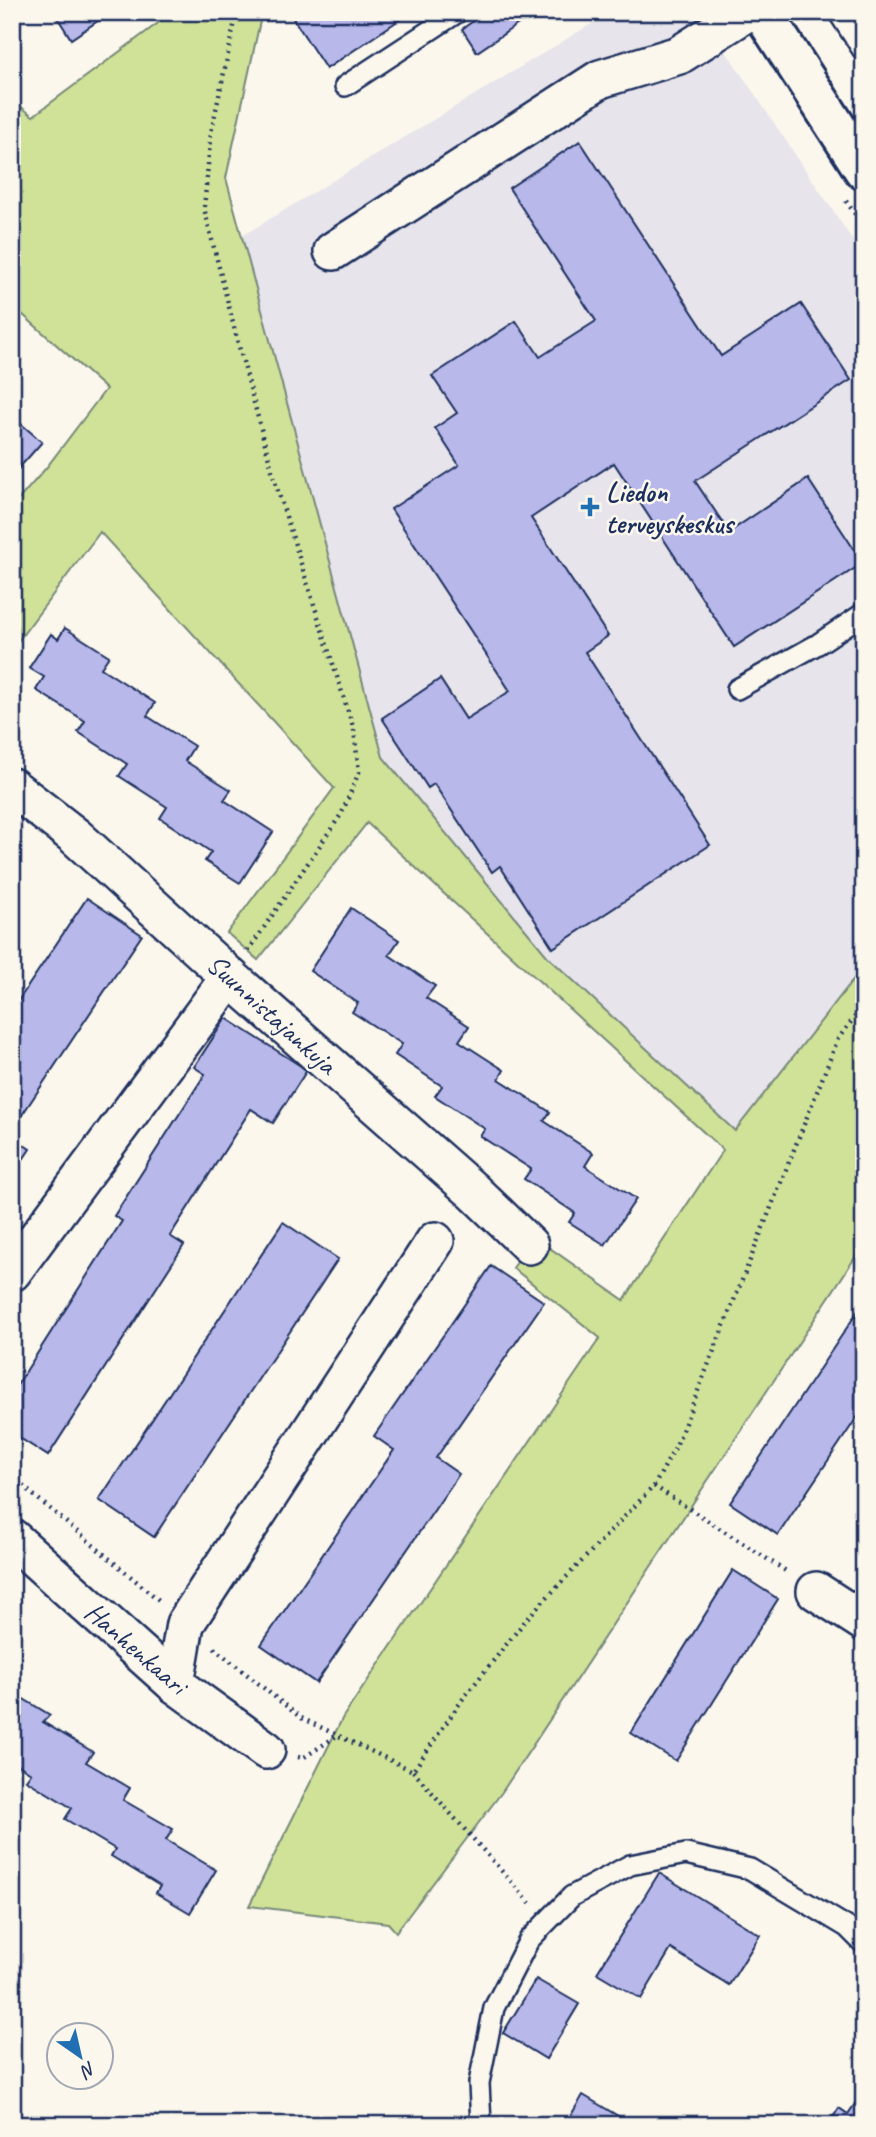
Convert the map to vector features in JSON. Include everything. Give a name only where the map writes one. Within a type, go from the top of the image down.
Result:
[{"type":"street","points":[[333,251],[600,79],[679,55],[747,12]]},
{"type":"street","points":[[762,12],[864,170]]},
{"type":"street","name":"Suunnistajankuja","points":[[12,787],[75,836],[473,1191],[529,1245]]},
{"type":"street","points":[[12,1272],[230,977]]},
{"type":"street","points":[[175,1684],[185,1624],[435,1241]]},
{"type":"street","name":"Hanhenkaari","points":[[12,1538],[175,1684],[266,1750]]},
{"type":"street","points":[[816,1591],[864,1622]]},
{"type":"lane","points":[[345,86],[458,12]]},
{"type":"lane","points":[[838,12],[864,52]]},
{"type":"lane","points":[[737,689],[818,644],[864,613]]},
{"type":"lane","points":[[481,2125],[479,2083],[494,2008],[529,1940],[572,1896],[630,1865],[686,1854],[750,1869],[847,1927],[864,1944]]},
{"type":"path","points":[[230,977],[342,813],[359,772],[354,730],[276,485],[204,208],[211,133],[237,12]]},
{"type":"path","points":[[414,1771],[462,1700],[528,1616],[654,1486],[676,1446],[838,1039],[864,1005]]},
{"type":"path","points":[[12,1477],[301,1718],[414,1771],[547,1922]]},
{"type":"path","points":[[654,1486],[816,1591]]},
{"type":"path","points":[[266,1750],[303,1758],[339,1735]]},
{"type":"shaded area","name":"Liedon terveyskeskus","points":[[611,12],[706,12],[723,47],[864,257],[864,966],[736,1131],[548,957],[383,757],[242,236]]},
{"type":"green space","points":[[173,12],[262,12],[226,178],[383,757],[548,957],[735,1131],[864,966],[864,1244],[502,1792],[396,1932],[388,1923],[249,1906],[343,1717],[600,1338],[513,1268],[534,1237],[624,1300],[723,1150],[367,823],[258,960],[227,933],[334,788],[100,532],[12,649],[12,507],[46,468],[106,389],[12,305],[12,100],[33,116]]},
{"type":"building","points":[[54,12],[111,12],[71,39]]},
{"type":"building","points":[[289,12],[407,12],[408,14],[326,69]]},
{"type":"building","points":[[486,12],[536,12],[477,52],[462,29]]},
{"type":"building","points":[[580,141],[721,356],[801,304],[851,380],[695,481],[729,532],[808,479],[863,563],[734,647],[614,463],[531,518],[608,636],[585,652],[710,845],[553,948],[500,866],[492,872],[434,784],[428,788],[382,718],[440,679],[466,719],[510,691],[391,509],[459,465],[435,428],[457,413],[432,376],[516,321],[540,357],[596,321],[509,188]]},
{"type":"building","points":[[12,416],[42,442],[12,476]]},
{"type":"building","points":[[65,628],[109,656],[101,668],[155,703],[147,716],[194,746],[185,761],[231,790],[224,800],[273,832],[240,883],[205,861],[211,852],[160,818],[167,807],[119,776],[127,764],[78,732],[85,721],[36,690],[44,677],[29,668],[51,634],[58,639]]},
{"type":"building","points":[[87,898],[142,935],[12,1130],[12,1010]]},
{"type":"building","points":[[351,908],[399,940],[389,955],[435,986],[426,998],[469,1026],[459,1041],[504,1070],[499,1079],[550,1112],[544,1121],[593,1153],[585,1166],[636,1199],[605,1245],[569,1222],[575,1213],[524,1179],[531,1169],[480,1136],[485,1129],[435,1096],[442,1086],[395,1055],[402,1044],[352,1012],[358,1003],[310,971]]},
{"type":"building","points":[[226,1018],[307,1070],[273,1123],[251,1109],[170,1236],[184,1245],[48,1456],[12,1433],[12,1393],[122,1221],[114,1216],[205,1074],[194,1067]]},
{"type":"building","points":[[12,1137],[30,1149],[12,1176]]},
{"type":"building","points":[[283,1222],[338,1259],[154,1537],[99,1500]]},
{"type":"building","points":[[491,1266],[544,1302],[436,1458],[459,1474],[316,1683],[261,1645],[394,1450],[374,1436]]},
{"type":"building","points":[[864,1302],[864,1407],[778,1535],[730,1503]]},
{"type":"building","points":[[733,1570],[778,1599],[676,1761],[631,1733]]},
{"type":"building","points":[[12,1692],[50,1715],[43,1722],[93,1752],[86,1762],[130,1788],[123,1800],[173,1829],[166,1840],[216,1870],[190,1913],[156,1893],[160,1886],[111,1856],[115,1849],[65,1819],[72,1808],[26,1780],[31,1773],[12,1761]]},
{"type":"building","points":[[659,1873],[760,1935],[729,1985],[671,1949],[641,1999],[597,1973]]},
{"type":"building","points":[[536,1979],[579,2004],[546,2059],[503,2033]]},
{"type":"building","points":[[863,2092],[864,2125],[828,2125],[839,2108],[848,2114]]},
{"type":"building","points":[[583,2095],[633,2125],[565,2125]]},
{"type":"place","name":"Liedon terveyskeskus","points":[[590,507]]}]
